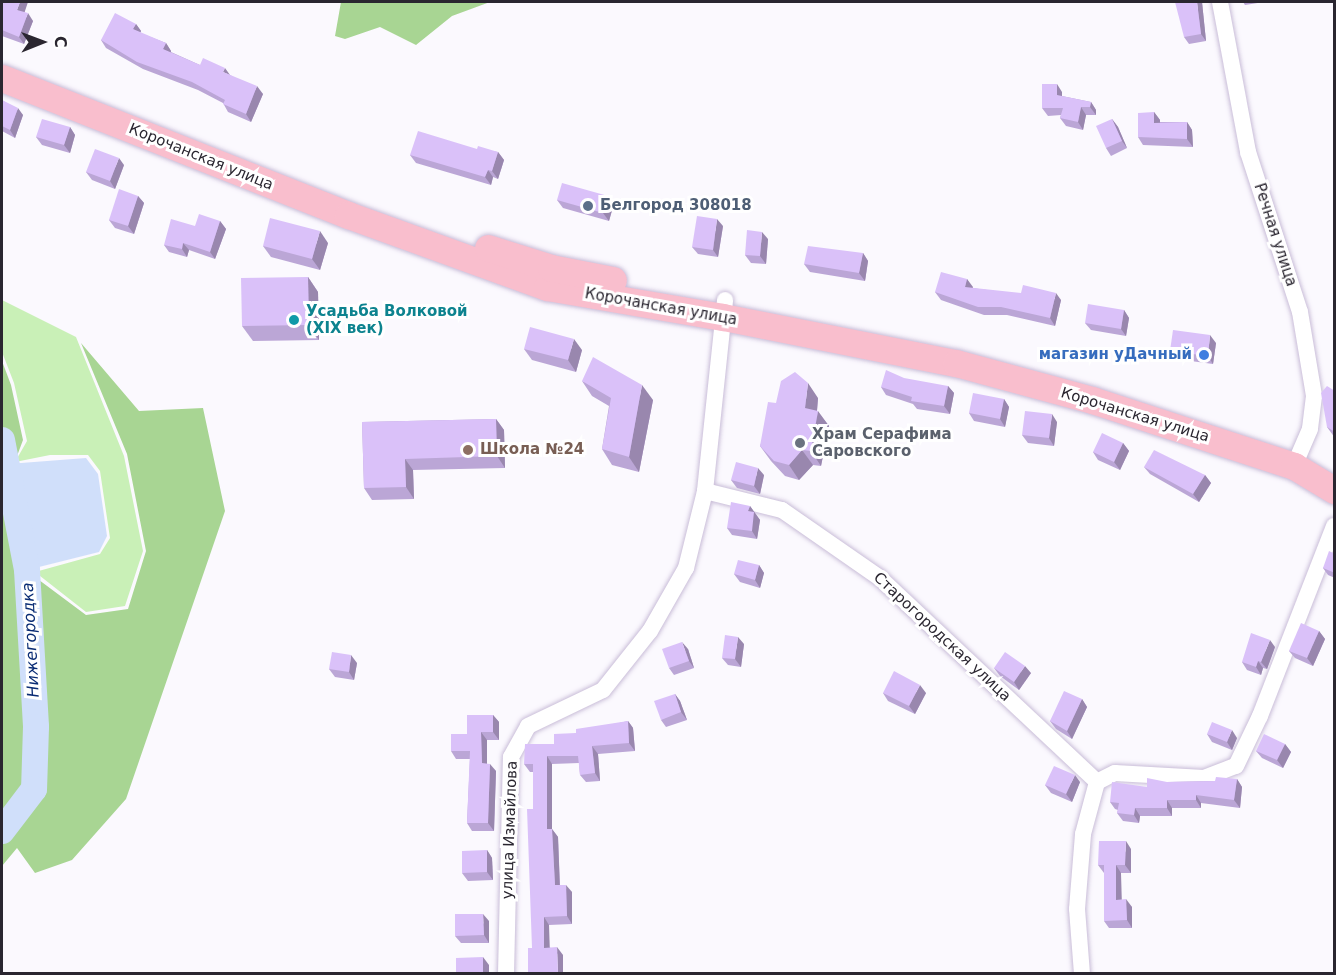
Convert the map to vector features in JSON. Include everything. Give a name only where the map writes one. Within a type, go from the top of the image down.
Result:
[{"type":"main road","name":"Корочанская улица","points":[[2,62],[480,245],[551,268],[956,363],[1335,470]]},
{"type":"main road","name":"Корочанская улица","points":[[2,78],[348,215],[547,287],[724,308]]},
{"type":"main road","name":"Корочанская улица","points":[[1297,458],[1335,490]]},
{"type":"street","name":"Речная улица","points":[[1220,2],[1248,152],[1300,312],[1314,396],[1310,429],[1297,458]]},
{"type":"street","name":"улица Измайлова","points":[[506,974],[511,758],[528,726],[603,690],[650,631],[686,568],[705,491],[724,308]]},
{"type":"street","name":"Старогородская улица","points":[[705,491],[782,510],[880,578],[1097,782]]},
{"type":"street","points":[[1082,974],[1079,887],[1083,834],[1097,782],[1115,773],[1204,778],[1236,766],[1260,716],[1335,526]]},
{"type":"green space","points":[[341,2],[490,2],[452,16],[416,45],[380,27],[345,39],[335,36]]},
{"type":"green space","points":[[2,300],[76,337],[124,456],[143,551],[125,606],[86,612],[35,572],[100,554],[110,538],[100,471],[88,455],[50,455],[15,462],[27,441],[14,383],[2,352]]},
{"type":"green space","points":[[81,343],[139,411],[203,408],[225,511],[126,799],[72,860],[35,873],[17,848],[2,866],[2,836],[36,790],[40,727],[31,574],[86,615],[128,609],[146,551],[127,454]]},
{"type":"green space","points":[[2,361],[11,385],[23,440],[17,456],[4,465],[23,569],[32,733],[30,788],[2,825]]},
{"type":"water","points":[[86,458],[98,474],[107,536],[99,552],[27,570],[8,464]]},
{"type":"building","points":[[2,2],[20,2],[17,10],[28,13],[19,37],[2,30]]},
{"type":"building","points":[[1175,2],[1197,2],[1201,34],[1184,37]]},
{"type":"building","points":[[115,13],[136,24],[133,29],[166,43],[163,49],[200,65],[203,58],[225,68],[223,72],[257,86],[246,114],[223,104],[225,100],[192,82],[137,62],[101,40]]},
{"type":"building","points":[[1042,84],[1057,84],[1057,95],[1091,102],[1090,107],[1081,107],[1078,122],[1060,118],[1063,108],[1042,108]]},
{"type":"building","points":[[2,100],[18,108],[10,130],[2,126]]},
{"type":"building","points":[[1154,112],[1154,123],[1187,122],[1187,139],[1138,137],[1138,113]]},
{"type":"building","points":[[42,119],[70,127],[64,145],[36,137]]},
{"type":"building","points":[[1112,119],[1122,141],[1106,148],[1096,126]]},
{"type":"building","points":[[418,131],[477,149],[478,146],[498,152],[492,171],[488,170],[485,177],[410,155]]},
{"type":"building","points":[[95,149],[119,158],[110,181],[86,172]]},
{"type":"building","points":[[562,183],[608,196],[603,213],[557,200]]},
{"type":"building","points":[[119,189],[138,196],[128,226],[109,220]]},
{"type":"building","points":[[199,214],[220,221],[210,252],[183,243],[182,249],[164,245],[171,219],[195,226]]},
{"type":"building","points":[[697,216],[717,219],[713,250],[692,247]]},
{"type":"building","points":[[270,218],[320,231],[312,259],[263,246]]},
{"type":"building","points":[[747,230],[762,232],[760,256],[745,255]]},
{"type":"building","points":[[808,246],[863,253],[859,273],[804,264]]},
{"type":"building","points":[[941,272],[967,279],[965,287],[1021,293],[1023,285],[1056,293],[1050,318],[1001,307],[978,307],[935,292]]},
{"type":"building","points":[[308,277],[309,325],[242,326],[241,278]]},
{"type":"building","points":[[1088,304],[1124,310],[1121,329],[1085,323]]},
{"type":"building","points":[[530,327],[574,339],[568,360],[524,349]]},
{"type":"building","points":[[1173,330],[1210,335],[1208,356],[1170,351]]},
{"type":"building","points":[[593,357],[642,385],[629,457],[602,449],[611,398],[582,381]]},
{"type":"building","points":[[886,370],[904,378],[948,386],[944,406],[911,401],[912,397],[881,387]]},
{"type":"building","points":[[795,372],[808,383],[805,408],[818,411],[811,451],[802,450],[789,465],[774,461],[760,446],[768,402],[776,403],[781,381]]},
{"type":"building","points":[[1327,386],[1335,391],[1335,432],[1327,427],[1321,393]]},
{"type":"building","points":[[973,393],[1004,399],[1000,419],[969,413]]},
{"type":"building","points":[[1025,411],[1052,414],[1049,438],[1022,435]]},
{"type":"building","points":[[496,419],[497,456],[405,459],[406,487],[364,488],[362,422]]},
{"type":"building","points":[[1102,433],[1123,443],[1114,462],[1093,452]]},
{"type":"building","points":[[1154,450],[1205,475],[1193,494],[1144,467]]},
{"type":"building","points":[[736,462],[758,468],[754,486],[731,480]]},
{"type":"building","points":[[731,502],[750,506],[748,511],[754,512],[752,531],[727,528]]},
{"type":"building","points":[[1329,551],[1335,554],[1335,573],[1323,568]]},
{"type":"building","points":[[738,560],[759,565],[755,580],[734,574]]},
{"type":"building","points":[[1301,623],[1319,631],[1307,658],[1289,651]]},
{"type":"building","points":[[1251,633],[1270,640],[1261,662],[1258,661],[1256,667],[1242,662]]},
{"type":"building","points":[[725,635],[738,637],[735,659],[722,658]]},
{"type":"building","points":[[682,642],[689,661],[669,668],[662,649]]},
{"type":"building","points":[[332,652],[351,655],[349,672],[329,669]]},
{"type":"building","points":[[1005,652],[1025,666],[1014,682],[994,668]]},
{"type":"building","points":[[894,671],[920,685],[909,706],[883,693]]},
{"type":"building","points":[[1064,691],[1082,699],[1067,731],[1050,721]]},
{"type":"building","points":[[675,694],[681,712],[661,720],[654,701]]},
{"type":"building","points":[[467,715],[493,715],[493,732],[481,732],[482,763],[490,764],[488,823],[467,823],[470,751],[451,751],[451,734],[467,734]]},
{"type":"building","points":[[628,721],[629,743],[592,746],[595,773],[580,775],[578,756],[547,756],[547,829],[552,829],[555,885],[566,885],[567,916],[544,917],[544,948],[557,947],[558,974],[528,974],[528,948],[532,948],[527,809],[533,809],[533,764],[524,764],[525,744],[554,744],[554,734],[576,733],[576,729]]},
{"type":"building","points":[[1212,722],[1232,730],[1227,742],[1207,734]]},
{"type":"building","points":[[1264,734],[1285,744],[1277,760],[1256,751]]},
{"type":"building","points":[[1054,766],[1075,775],[1066,794],[1045,785]]},
{"type":"building","points":[[1216,777],[1237,779],[1234,800],[1196,795],[1196,800],[1167,800],[1167,808],[1135,808],[1134,815],[1117,813],[1119,803],[1110,802],[1112,782],[1147,787],[1147,778],[1167,782],[1215,781]]},
{"type":"building","points":[[1099,841],[1126,841],[1125,865],[1116,865],[1116,900],[1126,899],[1127,920],[1104,921],[1104,865],[1098,865]]},
{"type":"building","points":[[487,850],[487,872],[462,873],[462,851]]},
{"type":"building","points":[[455,914],[483,914],[484,935],[455,936]]},
{"type":"building","points":[[483,957],[483,974],[456,974],[456,958]]},
{"type":"waterway","name":"Нижегородка","points":[[2,440],[27,570],[36,727],[34,789],[2,831]]},
{"type":"place","name":"Белгород 308018","points":[[588,206]]},
{"type":"place","name":"Усадьба Волковой (XIX век)","points":[[294,320]]},
{"type":"place","name":"магазин уДачный","points":[[1204,355]]},
{"type":"place","name":"Храм Серафима Саровского","points":[[800,443]]},
{"type":"place","name":"Школа №24","points":[[468,450]]}]
